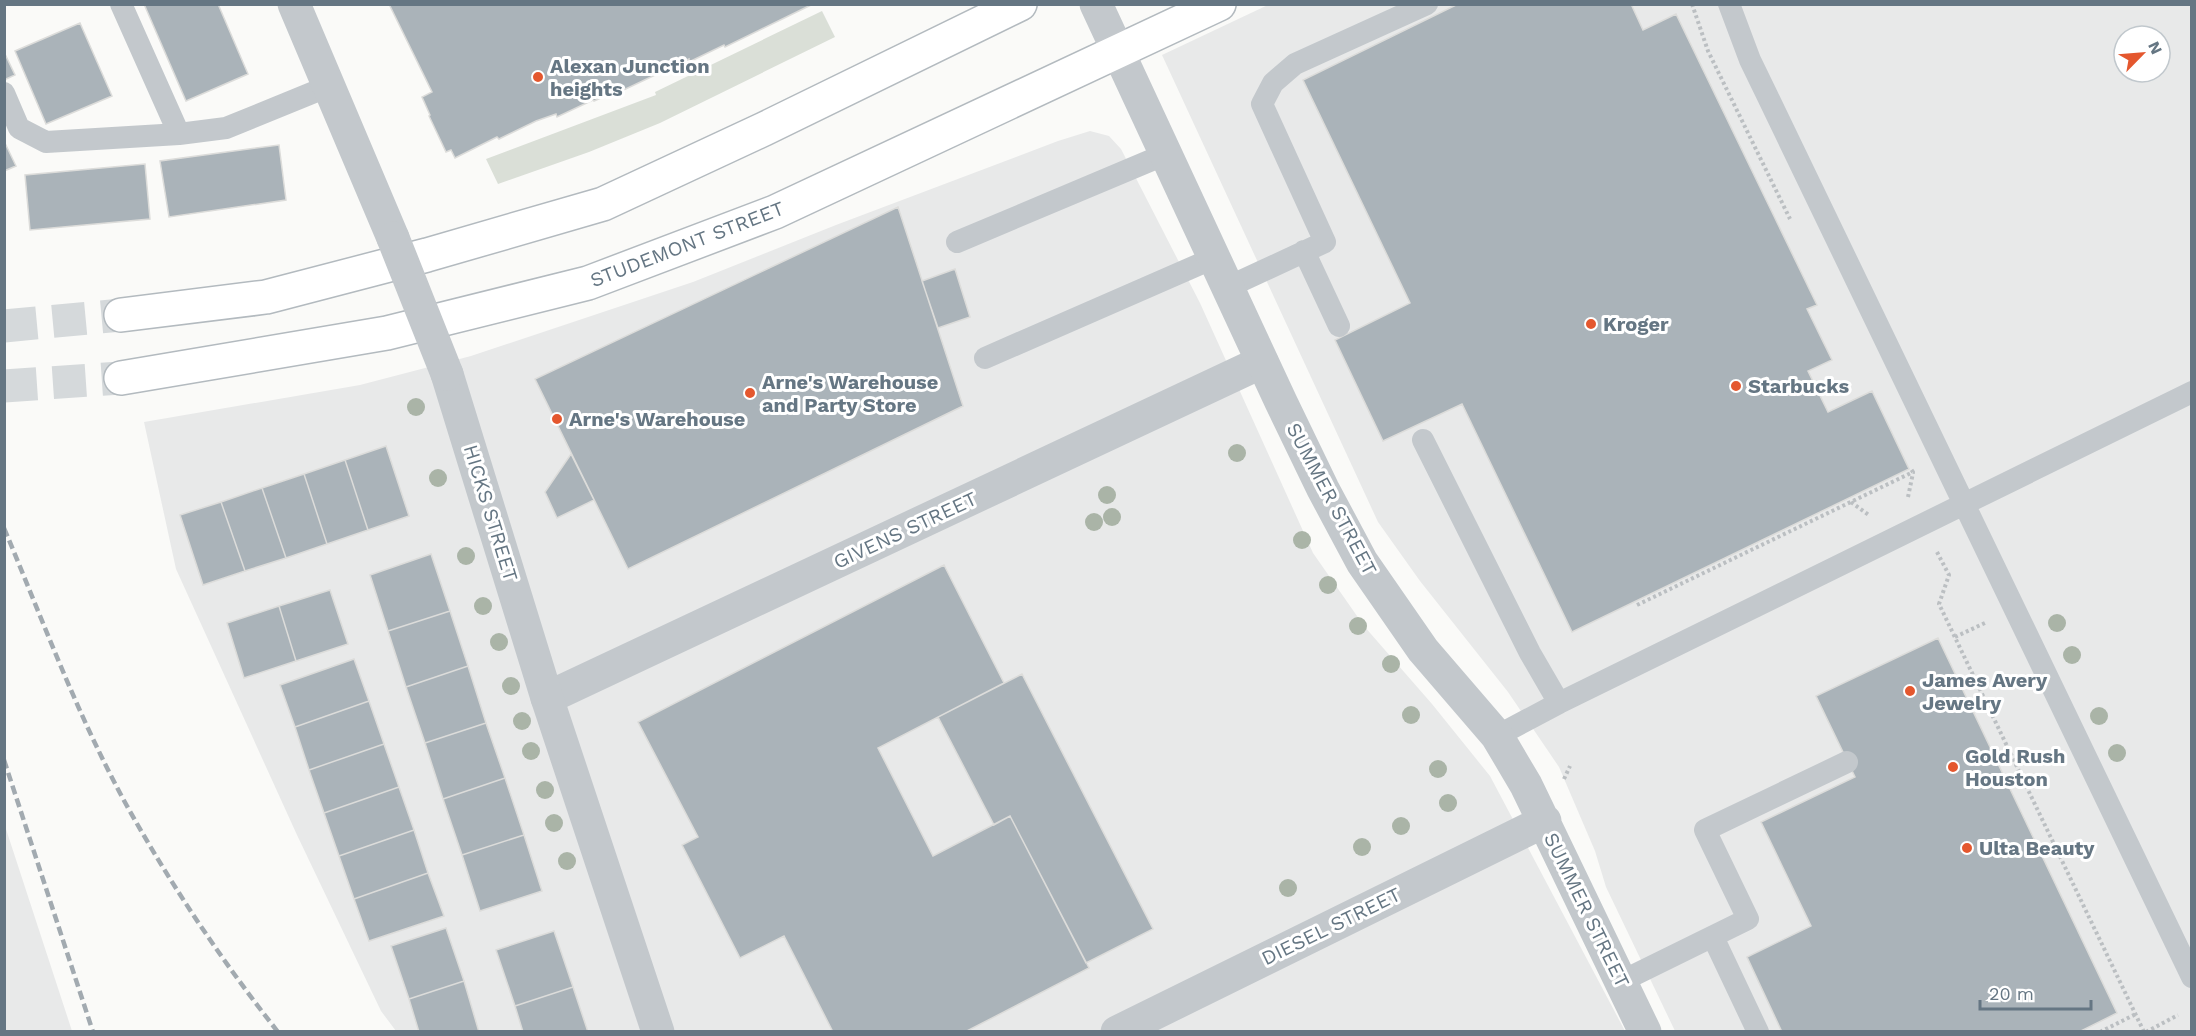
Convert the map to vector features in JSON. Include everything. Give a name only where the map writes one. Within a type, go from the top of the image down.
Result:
[{"type":"main road","points":[[121,315],[266,297],[427,255],[603,204],[774,124],[1020,4]]},
{"type":"main road","name":"STUDEMONT STREET","points":[[121,378],[387,333],[588,283],[775,212],[1219,4]]},
{"type":"street","name":"HICKS STREET","points":[[294,4],[393,238],[447,374],[547,698],[658,1032]]},
{"type":"street","name":"SUMMER STREET","points":[[1096,4],[1323,489],[1362,562],[1423,650],[1497,736],[1545,821],[1645,1032]]},
{"type":"street","name":"GIVENS STREET","points":[[547,698],[1262,362]]},
{"type":"street","name":"DIESEL STREET","points":[[1117,1032],[1545,821]]},
{"type":"lane","points":[[121,4],[179,134]]},
{"type":"lane","points":[[1228,287],[1325,242],[1262,104],[1273,83],[1295,64],[1427,4]]},
{"type":"lane","points":[[1729,4],[1750,60],[2192,977]]},
{"type":"lane","points":[[4,93],[19,128],[46,142],[179,134],[226,128],[329,86]]},
{"type":"lane","points":[[957,242],[1166,153]]},
{"type":"lane","points":[[1304,251],[1339,326]]},
{"type":"lane","points":[[985,358],[1214,258]]},
{"type":"lane","points":[[1497,736],[1559,703],[2192,392]]},
{"type":"lane","points":[[1423,440],[1530,652],[1559,703]]},
{"type":"lane","points":[[1622,981],[1748,919],[1705,830],[1847,762]]},
{"type":"lane","points":[[1713,937],[1758,1032]]},
{"type":"path","points":[[1692,4],[1708,51],[1793,227]]},
{"type":"path","points":[[1637,605],[1913,472],[1908,461]]},
{"type":"path","points":[[1933,543],[1949,575],[1939,604],[2145,1032],[2178,1016]]},
{"type":"path","points":[[2100,1032],[2136,1014]]},
{"type":"shaded area","points":[[1270,4],[2191,5],[2191,1031],[1675,1031],[1606,887],[1595,851],[1559,767],[1508,692],[1420,581],[1378,522],[1162,55]]},
{"type":"shaded area","points":[[822,11],[835,37],[660,123],[589,152],[498,184],[486,159],[656,95],[655,92]]},
{"type":"shaded area","points":[[1090,131],[1109,136],[1121,149],[1200,303],[1313,553],[1364,626],[1432,704],[1490,776],[1625,1031],[396,1031],[381,1011],[297,835],[176,569],[144,422],[360,385],[471,356],[693,282],[836,225]]},
{"type":"shaded area","points":[[5,826],[72,1031],[5,1031]]},
{"type":"building","points":[[144,4],[218,4],[248,74],[186,101]]},
{"type":"building","name":"Alexan Junction heights","points":[[389,4],[813,4],[725,47],[724,45],[689,62],[689,59],[613,95],[612,93],[593,100],[557,117],[556,114],[536,121],[499,139],[497,137],[455,158],[451,150],[446,152],[429,116],[422,97],[432,92]]},
{"type":"building","name":"Kroger","points":[[1458,4],[1631,4],[1643,30],[1676,14],[1817,305],[1807,309],[1832,360],[1808,371],[1828,412],[1872,391],[1909,469],[1572,632],[1462,404],[1383,441],[1335,340],[1410,303],[1303,80]]},
{"type":"building","points":[[80,23],[112,96],[46,124],[15,51]]},
{"type":"building","points":[[4,52],[15,75],[4,80]]},
{"type":"building","points":[[4,141],[16,166],[4,171]]},
{"type":"building","points":[[279,145],[286,200],[169,217],[160,161]]},
{"type":"building","points":[[145,164],[150,219],[30,230],[25,175]]},
{"type":"building","name":"Arne's Warehouse and Party Store","points":[[898,207],[963,406],[628,569],[535,379]]},
{"type":"building","points":[[955,269],[970,317],[938,328],[922,281]]},
{"type":"building","points":[[386,446],[409,516],[368,530],[345,460]]},
{"type":"building","points":[[571,454],[594,500],[557,518],[545,492]]},
{"type":"building","points":[[345,460],[368,530],[327,544],[304,474]]},
{"type":"building","points":[[304,474],[327,544],[286,558],[262,488]]},
{"type":"building","points":[[262,488],[286,558],[245,571],[221,502]]},
{"type":"building","points":[[221,502],[245,571],[203,585],[180,515]]},
{"type":"building","points":[[431,554],[450,611],[388,631],[370,575]]},
{"type":"building","points":[[944,565],[1004,683],[878,748],[933,856],[1010,816],[1089,968],[965,1032],[833,1032],[784,936],[740,958],[682,845],[698,837],[638,722]]},
{"type":"building","points":[[330,590],[348,644],[296,661],[279,606]]},
{"type":"building","points":[[279,606],[296,661],[244,678],[227,623]]},
{"type":"building","points":[[450,611],[468,666],[406,687],[388,631]]},
{"type":"building","points":[[1938,638],[2117,1013],[2079,1032],[1782,1032],[1747,957],[1811,926],[1761,822],[1855,777],[1816,696]]},
{"type":"building","points":[[354,659],[369,701],[295,727],[280,685]]},
{"type":"building","points":[[468,666],[486,723],[425,743],[406,687]]},
{"type":"building","points":[[1022,674],[1153,929],[1086,963],[1010,816],[994,825],[938,717]]},
{"type":"building","points":[[369,701],[384,744],[309,770],[295,727]]},
{"type":"building","points":[[486,723],[505,778],[443,799],[425,743]]},
{"type":"building","points":[[384,744],[399,787],[324,813],[309,770]]},
{"type":"building","points":[[505,778],[524,835],[462,855],[443,799]]},
{"type":"building","points":[[399,787],[414,830],[339,856],[324,813]]},
{"type":"building","points":[[414,830],[428,873],[354,899],[339,856]]},
{"type":"building","points":[[524,835],[542,891],[480,911],[462,855]]},
{"type":"building","points":[[428,873],[444,916],[369,941],[354,899]]},
{"type":"building","points":[[446,928],[464,981],[409,999],[391,946]]},
{"type":"building","points":[[554,931],[573,987],[515,1006],[496,950]]},
{"type":"building","points":[[464,981],[479,1032],[419,1032],[409,999]]},
{"type":"building","points":[[573,987],[588,1032],[523,1032],[515,1006]]},
{"type":"tunnel","points":[[4,326],[121,315]]},
{"type":"tunnel","points":[[4,386],[121,378]]},
{"type":"railway","points":[[4,528],[77,703],[127,806],[161,865],[198,922],[278,1032]]},
{"type":"railway","points":[[4,760],[93,1032]]},
{"type":"place","name":"Alexan Junction heights","points":[[538,77]]},
{"type":"place","name":"Kroger","points":[[1591,324]]},
{"type":"place","name":"Starbucks","points":[[1736,386]]},
{"type":"place","name":"Arne's Warehouse and Party Store","points":[[750,393]]},
{"type":"place","name":"Arne's Warehouse","points":[[557,419]]},
{"type":"place","name":"James Avery Jewelry","points":[[1910,691]]},
{"type":"place","name":"Gold Rush Houston","points":[[1953,767]]},
{"type":"place","name":"Ulta Beauty","points":[[1967,848]]}]
